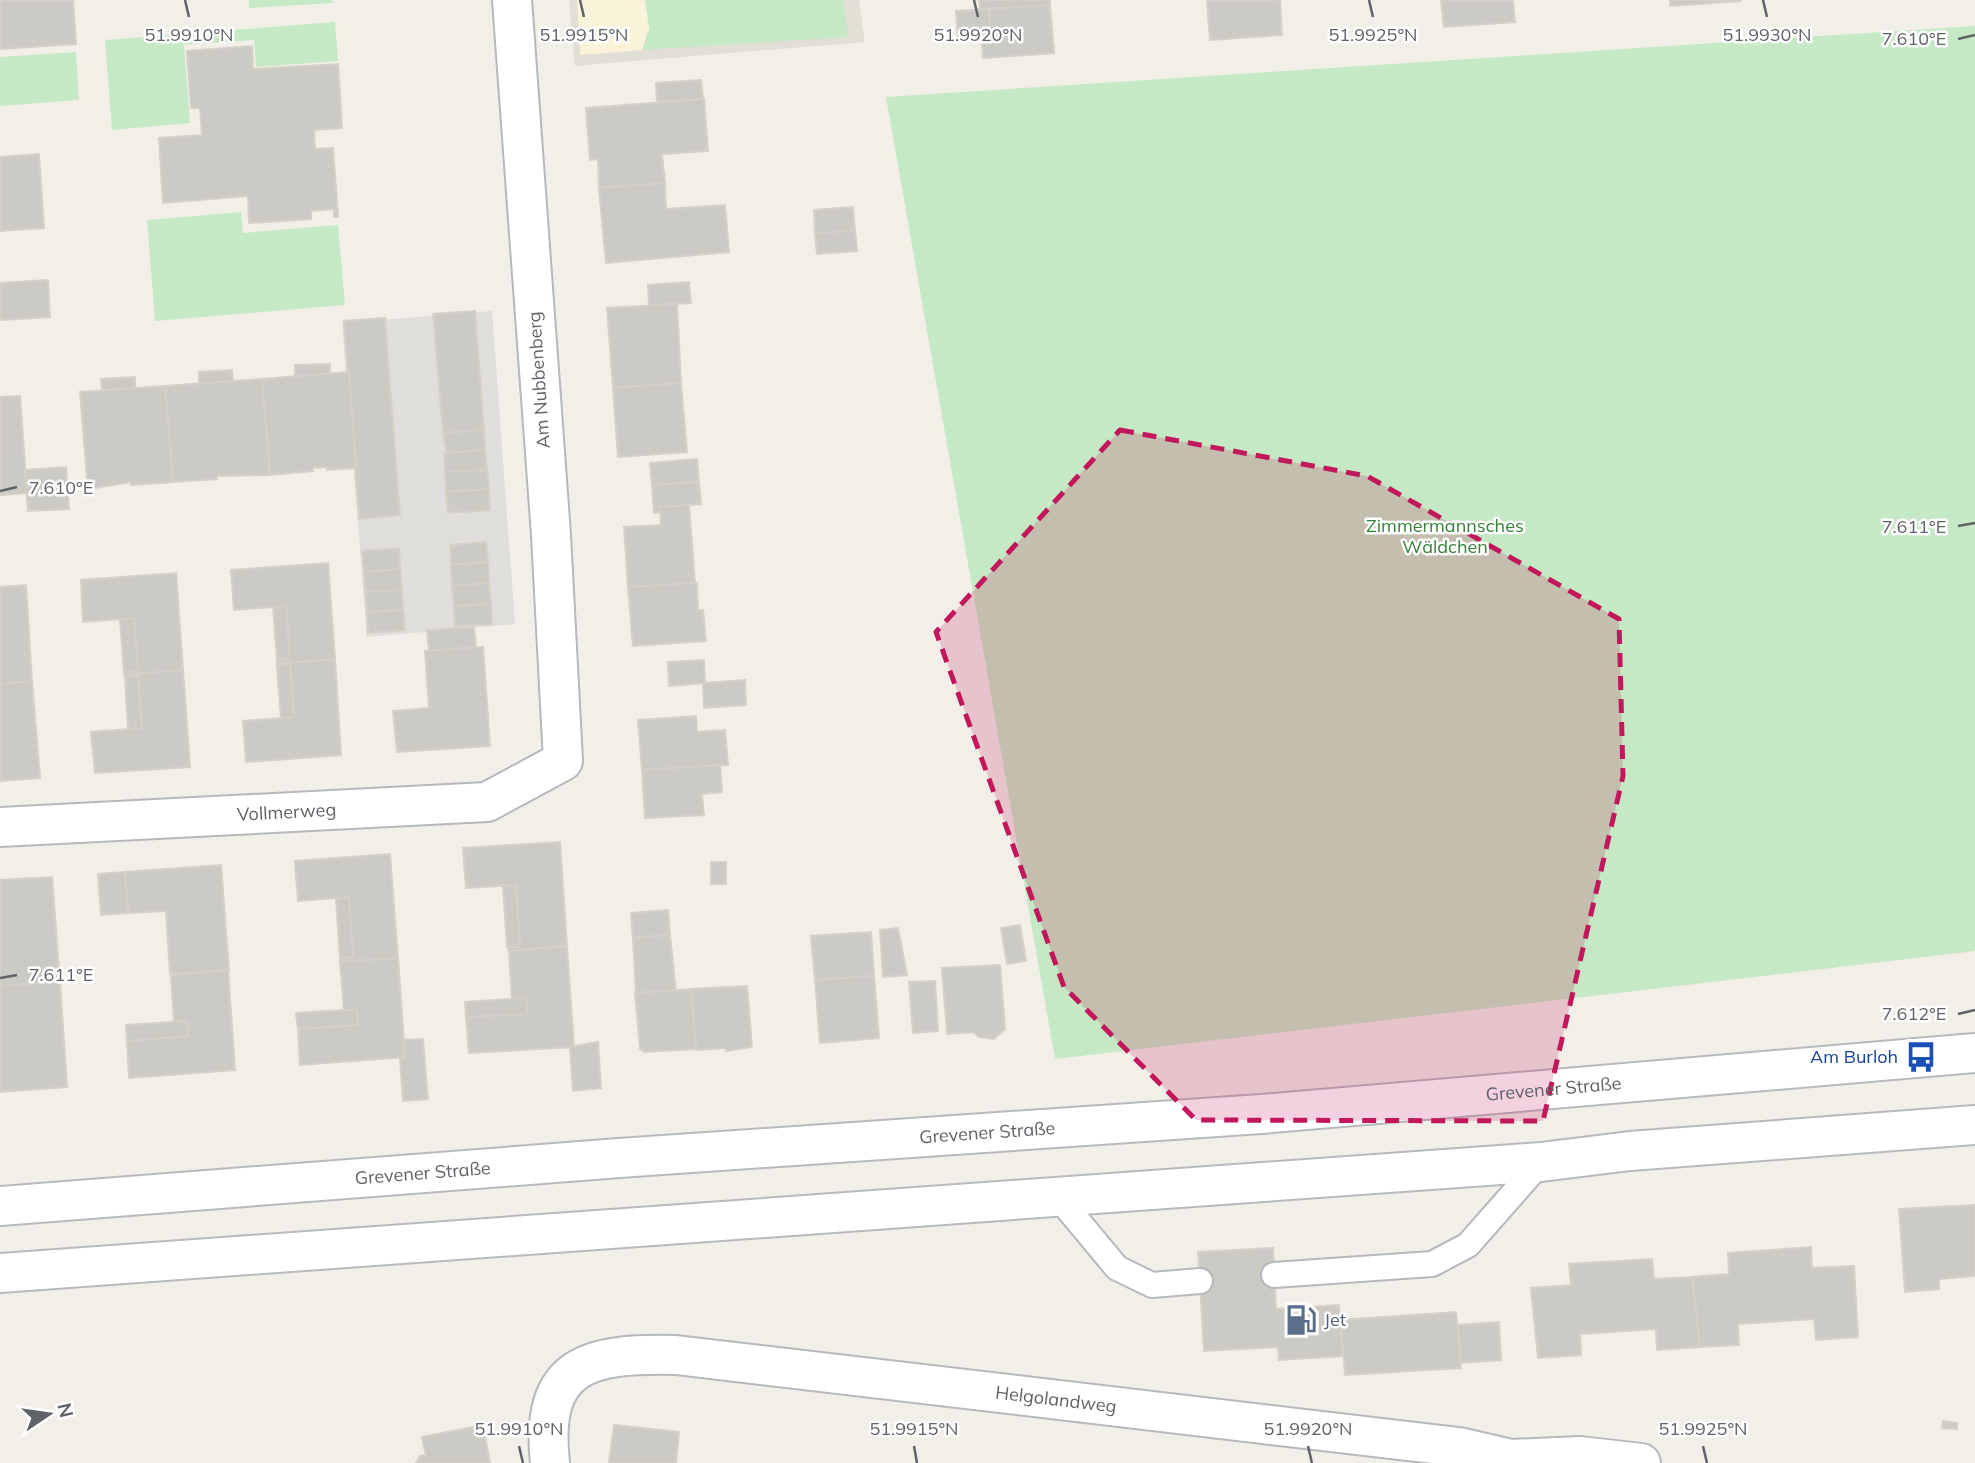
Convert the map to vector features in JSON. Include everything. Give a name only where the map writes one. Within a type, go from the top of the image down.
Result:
[{"type":"main road","name":"Am Nubbenberg","points":[[512,0],[551,535],[563,761]]},
{"type":"main road","name":"Vollmerweg","points":[[0,827],[487,802],[563,761]]},
{"type":"main road","name":"Grevener Straße","points":[[0,1206],[633,1157],[1261,1114],[1975,1053]]},
{"type":"main road","points":[[0,1273],[1541,1162],[1630,1151],[1975,1125]]},
{"type":"main road","name":"Helgolandweg","points":[[550,1463],[550,1415],[555,1391],[571,1372],[601,1359],[640,1354],[676,1355],[941,1385],[1459,1447],[1511,1461],[1580,1456],[1641,1463]]},
{"type":"lane","points":[[1274,1275],[1432,1264],[1468,1245],[1541,1162]]},
{"type":"lane","points":[[1058,1197],[1117,1268],[1152,1284],[1200,1281]]},
{"type":"highlighted area","points":[[1120,430],[1367,476],[1619,619],[1623,776],[1543,1121],[1196,1120],[1064,987],[936,632]]},
{"type":"shaded area","points":[[569,0],[859,0],[865,42],[575,66]]},
{"type":"shaded area","points":[[492,311],[515,624],[367,637],[342,323]]},
{"type":"green space","points":[[249,0],[332,0],[333,3],[249,8]]},
{"type":"green space","points":[[645,0],[843,0],[848,37],[642,50],[649,28]]},
{"type":"green space","points":[[335,22],[338,61],[256,67],[254,40],[184,45],[190,123],[112,130],[105,40]]},
{"type":"green space","name":"Zimmermannsches Wäldchen","points":[[1975,26],[1975,951],[1055,1059],[886,97]]},
{"type":"green space","points":[[76,52],[79,100],[0,106],[0,57]]},
{"type":"green space","points":[[241,212],[243,233],[338,225],[345,305],[155,321],[147,220]]},
{"type":"sand","points":[[577,0],[645,0],[649,28],[642,50],[580,55]]},
{"type":"building","points":[[0,0],[73,0],[76,44],[0,49]]},
{"type":"building","points":[[979,0],[1050,0],[1050,5],[980,10]]},
{"type":"building","points":[[1207,0],[1280,0],[1282,35],[1210,40]]},
{"type":"building","points":[[1441,0],[1513,0],[1515,22],[1444,27]]},
{"type":"building","points":[[1670,0],[1741,0],[1741,1],[1670,6]]},
{"type":"building","points":[[1050,5],[1054,53],[983,58],[981,28],[990,27],[989,9]]},
{"type":"building","points":[[989,9],[990,27],[981,28],[981,36],[958,38],[956,11]]},
{"type":"building","points":[[252,46],[253,69],[338,64],[342,128],[314,130],[315,149],[333,148],[338,217],[334,217],[334,209],[311,211],[311,219],[249,223],[248,196],[163,203],[159,138],[202,135],[200,108],[191,108],[187,51]]},
{"type":"building","points":[[701,80],[703,99],[657,102],[656,83]]},
{"type":"building","points":[[704,99],[708,151],[662,154],[665,183],[599,188],[598,159],[590,160],[586,108]]},
{"type":"building","points":[[39,154],[44,228],[0,231],[0,157]]},
{"type":"building","points":[[665,183],[666,209],[725,205],[729,252],[606,263],[599,188]]},
{"type":"building","points":[[853,207],[855,230],[815,234],[814,210]]},
{"type":"building","points":[[855,230],[857,251],[817,254],[815,234]]},
{"type":"building","points":[[48,280],[50,317],[0,320],[0,283]]},
{"type":"building","points":[[689,282],[691,303],[649,305],[648,285]]},
{"type":"building","points":[[677,304],[681,383],[613,388],[607,308]]},
{"type":"building","points":[[475,311],[484,430],[443,433],[433,314]]},
{"type":"building","points":[[385,318],[400,515],[359,519],[344,321]]},
{"type":"building","points":[[330,364],[330,374],[295,376],[295,365]]},
{"type":"building","points":[[232,370],[233,382],[199,384],[199,372]]},
{"type":"building","points":[[349,372],[356,468],[312,468],[313,471],[270,475],[262,379]]},
{"type":"building","points":[[135,377],[135,389],[102,390],[101,379]]},
{"type":"building","points":[[262,379],[270,475],[216,476],[217,479],[173,482],[165,386]]},
{"type":"building","points":[[681,383],[687,452],[618,457],[613,388]]},
{"type":"building","points":[[165,386],[173,482],[131,485],[131,482],[88,489],[80,392]]},
{"type":"building","points":[[20,396],[27,493],[0,495],[0,397]]},
{"type":"building","points":[[484,430],[485,450],[447,453],[443,433]]},
{"type":"building","points":[[485,450],[487,470],[445,472],[444,453]]},
{"type":"building","points":[[697,459],[699,482],[652,485],[650,463]]},
{"type":"building","points":[[66,467],[69,509],[28,511],[25,470]]},
{"type":"building","points":[[487,470],[489,489],[446,492],[445,472]]},
{"type":"building","points":[[699,482],[701,504],[660,507],[660,512],[654,513],[652,485]]},
{"type":"building","points":[[489,489],[490,510],[448,513],[446,492]]},
{"type":"building","points":[[689,505],[695,583],[628,587],[624,527],[661,525],[660,507]]},
{"type":"building","points":[[486,542],[488,562],[451,565],[450,545]]},
{"type":"building","points":[[399,548],[400,569],[364,572],[362,551]]},
{"type":"building","points":[[488,562],[489,583],[452,586],[451,565]]},
{"type":"building","points":[[328,563],[335,659],[277,664],[277,660],[290,659],[286,606],[234,610],[231,570]]},
{"type":"building","points":[[400,569],[402,590],[365,592],[364,572]]},
{"type":"building","points":[[176,573],[183,670],[124,675],[124,672],[138,671],[134,618],[83,622],[81,580]]},
{"type":"building","points":[[489,583],[491,604],[454,606],[452,586]]},
{"type":"building","points":[[697,583],[698,610],[703,610],[706,641],[633,646],[628,587]]},
{"type":"building","points":[[26,585],[32,681],[0,684],[0,587]]},
{"type":"building","points":[[402,590],[403,610],[367,612],[365,592]]},
{"type":"building","points":[[491,604],[492,624],[455,626],[454,606]]},
{"type":"building","points":[[286,606],[290,659],[277,660],[273,607]]},
{"type":"building","points":[[403,610],[405,630],[368,633],[367,612]]},
{"type":"building","points":[[134,618],[138,671],[124,672],[120,620]]},
{"type":"building","points":[[474,627],[476,647],[429,651],[427,630]]},
{"type":"building","points":[[483,647],[490,746],[397,752],[393,711],[429,708],[425,651]]},
{"type":"building","points":[[335,659],[341,755],[246,762],[243,721],[294,717],[290,664],[277,664]]},
{"type":"building","points":[[704,660],[705,683],[669,686],[668,662]]},
{"type":"building","points":[[290,664],[294,717],[281,718],[277,666]]},
{"type":"building","points":[[183,670],[190,767],[95,773],[91,732],[142,728],[138,676],[124,675]]},
{"type":"building","points":[[138,676],[142,728],[128,729],[125,677]]},
{"type":"building","points":[[745,680],[746,705],[704,708],[703,683]]},
{"type":"building","points":[[32,681],[40,778],[0,781],[0,684]]},
{"type":"building","points":[[696,716],[697,732],[725,730],[728,765],[642,770],[638,720]]},
{"type":"building","points":[[720,765],[722,792],[702,794],[704,815],[645,818],[642,770]]},
{"type":"building","points":[[560,842],[567,946],[509,951],[507,947],[520,947],[516,885],[466,888],[463,848]]},
{"type":"building","points":[[390,854],[398,958],[340,962],[340,958],[353,957],[349,897],[298,901],[295,861]]},
{"type":"building","points":[[711,862],[726,862],[726,884],[711,884]]},
{"type":"building","points":[[221,865],[229,970],[170,974],[166,911],[128,913],[125,872]]},
{"type":"building","points":[[125,872],[128,913],[101,915],[98,874]]},
{"type":"building","points":[[52,877],[60,982],[0,986],[0,880]]},
{"type":"building","points":[[516,885],[520,947],[507,947],[503,886]]},
{"type":"building","points":[[349,897],[353,957],[340,958],[336,899]]},
{"type":"building","points":[[668,910],[670,935],[633,938],[631,913]]},
{"type":"building","points":[[1020,925],[1026,961],[1007,964],[1001,928]]},
{"type":"building","points":[[898,928],[907,975],[883,977],[880,930]]},
{"type":"building","points":[[871,932],[874,976],[815,980],[811,936]]},
{"type":"building","points":[[670,935],[676,991],[636,993],[633,938]]},
{"type":"building","points":[[567,946],[574,1047],[469,1053],[466,1017],[527,1014],[526,998],[512,999],[509,951]]},
{"type":"building","points":[[398,958],[405,1057],[300,1065],[298,1029],[358,1025],[357,1010],[344,1010],[340,962]]},
{"type":"building","points":[[1000,965],[1005,1029],[994,1039],[979,1037],[973,1032],[947,1034],[942,968]]},
{"type":"building","points":[[228,970],[235,1070],[129,1078],[127,1041],[188,1036],[187,1021],[174,1022],[171,975]]},
{"type":"building","points":[[874,976],[879,1038],[820,1043],[815,980]]},
{"type":"building","points":[[935,981],[938,1031],[913,1033],[909,982]]},
{"type":"building","points":[[60,982],[67,1087],[0,1092],[0,986]]},
{"type":"building","points":[[747,986],[752,1047],[726,1051],[726,1048],[696,1050],[691,989]]},
{"type":"building","points":[[691,989],[696,1049],[644,1052],[640,1049],[635,993]]},
{"type":"building","points":[[526,998],[527,1014],[466,1017],[465,1002]]},
{"type":"building","points":[[357,1010],[358,1025],[298,1029],[296,1013]]},
{"type":"building","points":[[187,1021],[188,1036],[127,1041],[126,1025]]},
{"type":"building","points":[[423,1039],[428,1099],[403,1101],[400,1058],[405,1057],[404,1040]]},
{"type":"building","points":[[598,1042],[601,1088],[573,1091],[570,1047]]},
{"type":"building","points":[[1975,1205],[1975,1276],[1939,1279],[1939,1289],[1905,1292],[1899,1209]]},
{"type":"building","points":[[1811,1247],[1812,1268],[1854,1266],[1858,1337],[1816,1340],[1814,1319],[1738,1324],[1739,1345],[1700,1347],[1692,1277],[1729,1274],[1728,1253]]},
{"type":"building","points":[[1273,1248],[1276,1309],[1339,1305],[1343,1356],[1279,1360],[1278,1347],[1204,1351],[1198,1252]]},
{"type":"building","points":[[1652,1259],[1654,1279],[1692,1277],[1700,1347],[1657,1350],[1656,1329],[1580,1334],[1581,1355],[1538,1358],[1531,1288],[1571,1285],[1569,1264]]},
{"type":"building","points":[[1456,1312],[1461,1368],[1345,1375],[1341,1320]]},
{"type":"building","points":[[1499,1322],[1501,1360],[1461,1363],[1458,1325]]},
{"type":"building","points":[[1943,1421],[1957,1423],[1957,1429],[1942,1428]]},
{"type":"building","points":[[483,1425],[490,1463],[416,1463],[420,1456],[426,1455],[422,1437]]},
{"type":"building","points":[[614,1425],[679,1432],[676,1463],[609,1463]]},
{"type":"place","name":"Am Burloh","points":[[1921,1057]]},
{"type":"place","name":"Jet","points":[[1301,1320]]}]
